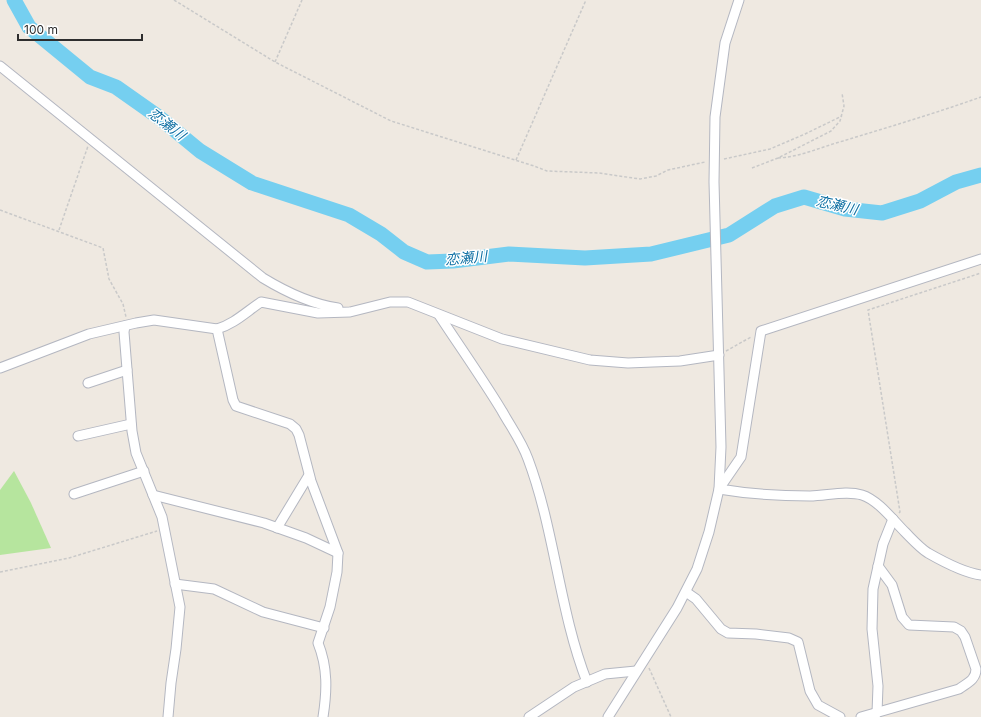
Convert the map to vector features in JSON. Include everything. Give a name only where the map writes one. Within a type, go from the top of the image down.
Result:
[{"type":"street","points":[[608,717],[686,592],[697,569],[707,539],[719,488],[721,447],[714,182],[715,117],[726,43],[739,0]]},
{"type":"street","points":[[0,66],[263,278],[286,291],[324,306],[344,309],[350,312]]},
{"type":"street","points":[[719,488],[741,457],[761,331],[981,259]]},
{"type":"street","points":[[0,368],[89,334],[136,323],[154,320],[217,328],[233,323],[261,302],[318,313],[350,312],[390,302],[408,302],[502,339],[590,360],[628,363],[666,362],[719,355]]},
{"type":"street","points":[[439,315],[486,385],[517,437],[527,457],[534,476],[546,521],[568,619],[587,682]]},
{"type":"street","points":[[125,326],[124,332],[134,447],[163,523],[180,607],[168,717]]},
{"type":"street","points":[[217,328],[233,400],[236,406],[290,424],[296,429],[299,435],[309,475],[338,553],[337,572],[330,607],[318,643],[326,670],[326,690],[323,717]]},
{"type":"street","points":[[88,383],[127,370]]},
{"type":"street","points":[[78,436],[131,424]]},
{"type":"street","points":[[74,494],[144,471]]},
{"type":"street","points":[[277,528],[309,475]]},
{"type":"street","points":[[719,488],[743,493],[810,496],[844,494],[862,495],[873,501],[927,552],[957,567],[981,576]]},
{"type":"street","points":[[153,495],[222,512],[277,528],[306,538],[338,553]]},
{"type":"street","points":[[877,713],[878,686],[872,629],[872,589],[883,544],[893,519]]},
{"type":"street","points":[[861,717],[959,689],[974,678],[976,669],[965,637],[960,631],[954,627],[910,625],[902,617],[892,585],[878,566]]},
{"type":"street","points":[[175,584],[214,588],[263,612],[324,628]]},
{"type":"street","points":[[686,592],[696,599],[721,629],[728,633],[756,634],[789,638],[798,642],[810,691],[818,705],[840,717]]},
{"type":"street","points":[[529,717],[574,687],[605,674],[636,671]]},
{"type":"path","points":[[174,0],[275,62],[391,121],[548,171],[599,173],[640,179],[656,176],[668,170],[705,162]]},
{"type":"path","points":[[275,62],[302,0]]},
{"type":"path","points":[[516,160],[586,0]]},
{"type":"path","points":[[752,168],[778,158],[831,131],[840,121],[842,116],[844,106],[842,93]]},
{"type":"path","points":[[778,158],[792,157],[938,112],[981,96]]},
{"type":"path","points":[[724,158],[770,149],[842,116]]},
{"type":"path","points":[[59,230],[90,139]]},
{"type":"path","points":[[0,210],[59,230],[103,248],[109,279],[123,304],[126,320],[125,326]]},
{"type":"path","points":[[893,519],[900,512],[868,310],[981,272]]},
{"type":"path","points":[[719,355],[761,331]]},
{"type":"path","points":[[0,572],[69,558],[157,531]]},
{"type":"path","points":[[644,659],[671,717]]},
{"type":"green space","points":[[14,471],[31,503],[51,548],[0,555],[0,490]]},
{"type":"waterway","name":"恋瀬川","points":[[14,0],[29,27],[90,77],[116,87],[160,118],[200,151],[252,183],[349,215],[381,234],[404,252],[427,262],[453,261],[509,254],[585,258],[651,254],[729,235],[775,206],[804,197],[845,209],[882,213],[920,201],[956,182],[981,175]]}]
